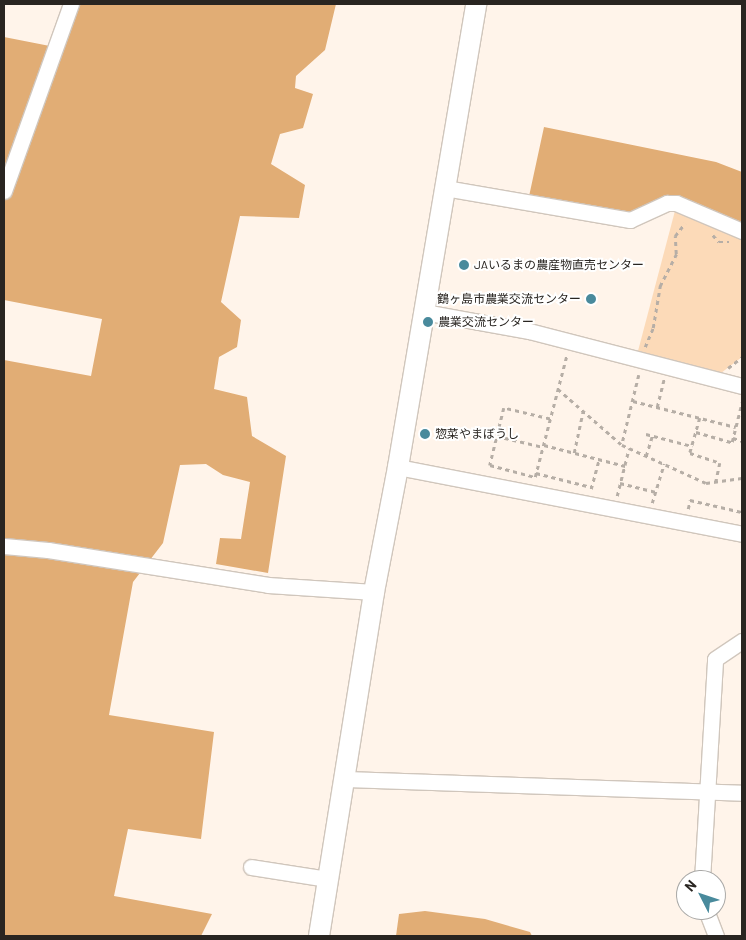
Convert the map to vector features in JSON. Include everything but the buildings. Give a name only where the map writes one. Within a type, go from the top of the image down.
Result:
[{"type":"street","points":[[4,192],[71,4]]},
{"type":"street","points":[[318,936],[346,779],[374,592],[398,467],[476,4]]},
{"type":"street","points":[[445,188],[630,220],[668,203],[676,203],[742,231]]},
{"type":"street","points":[[424,312],[529,331],[742,386]]},
{"type":"street","points":[[398,467],[742,534]]},
{"type":"street","points":[[4,546],[48,550],[268,585],[374,592]]},
{"type":"street","points":[[702,870],[715,659],[742,641]]},
{"type":"street","points":[[346,779],[742,793]]},
{"type":"street","points":[[251,867],[328,879]]},
{"type":"street","points":[[710,920],[716,936]]},
{"type":"path","points":[[622,445],[647,339],[653,328],[660,286],[676,254],[676,232],[689,222]]},
{"type":"path","points":[[711,232],[719,242],[731,242]]},
{"type":"path","points":[[550,419],[504,408],[490,464],[535,477],[571,341]]},
{"type":"path","points":[[657,407],[668,366]]},
{"type":"path","points":[[558,389],[622,445],[706,483],[742,478]]},
{"type":"path","points":[[633,400],[736,427]]},
{"type":"path","points":[[696,432],[732,442],[742,402]]},
{"type":"path","points":[[574,452],[583,411]]},
{"type":"path","points":[[700,418],[690,453],[720,463],[716,482]]},
{"type":"path","points":[[646,434],[692,446]]},
{"type":"path","points":[[497,436],[574,452],[624,466]]},
{"type":"path","points":[[646,456],[652,436]]},
{"type":"path","points":[[733,438],[742,441]]},
{"type":"path","points":[[616,499],[629,448]]},
{"type":"path","points":[[590,493],[599,459]]},
{"type":"path","points":[[661,505],[652,503],[664,464]]},
{"type":"path","points":[[536,473],[591,487]]},
{"type":"path","points":[[620,483],[655,492]]},
{"type":"path","points":[[687,511],[690,500],[742,512]]},
{"type":"shaded area","points":[[76,4],[336,4],[325,50],[296,76],[295,88],[313,94],[303,128],[280,134],[271,164],[305,185],[299,218],[240,216],[221,302],[241,320],[237,347],[219,357],[214,389],[247,397],[252,436],[286,456],[268,573],[216,564],[220,538],[241,539],[250,482],[223,475],[206,464],[180,465],[163,543],[133,582],[109,715],[214,732],[201,839],[128,829],[114,896],[212,914],[201,936],[4,936],[4,360],[91,376],[102,319],[4,300],[4,37],[60,48]]},
{"type":"shaded area","points":[[544,127],[716,162],[742,172],[742,231],[676,203],[630,220],[528,201]]},
{"type":"shaded area","points":[[676,207],[742,237],[742,357],[721,373],[638,351]]},
{"type":"shaded area","points":[[425,911],[485,919],[530,932],[532,936],[396,936],[399,914]]},
{"type":"place","name":"JAいるまの農産物直売センター","points":[[464,265]]},
{"type":"place","name":"鶴ヶ島市農業交流センター","points":[[591,299]]},
{"type":"place","name":"農業交流センター","points":[[428,322]]},
{"type":"place","name":"惣菜やまぼうし","points":[[425,434]]}]
